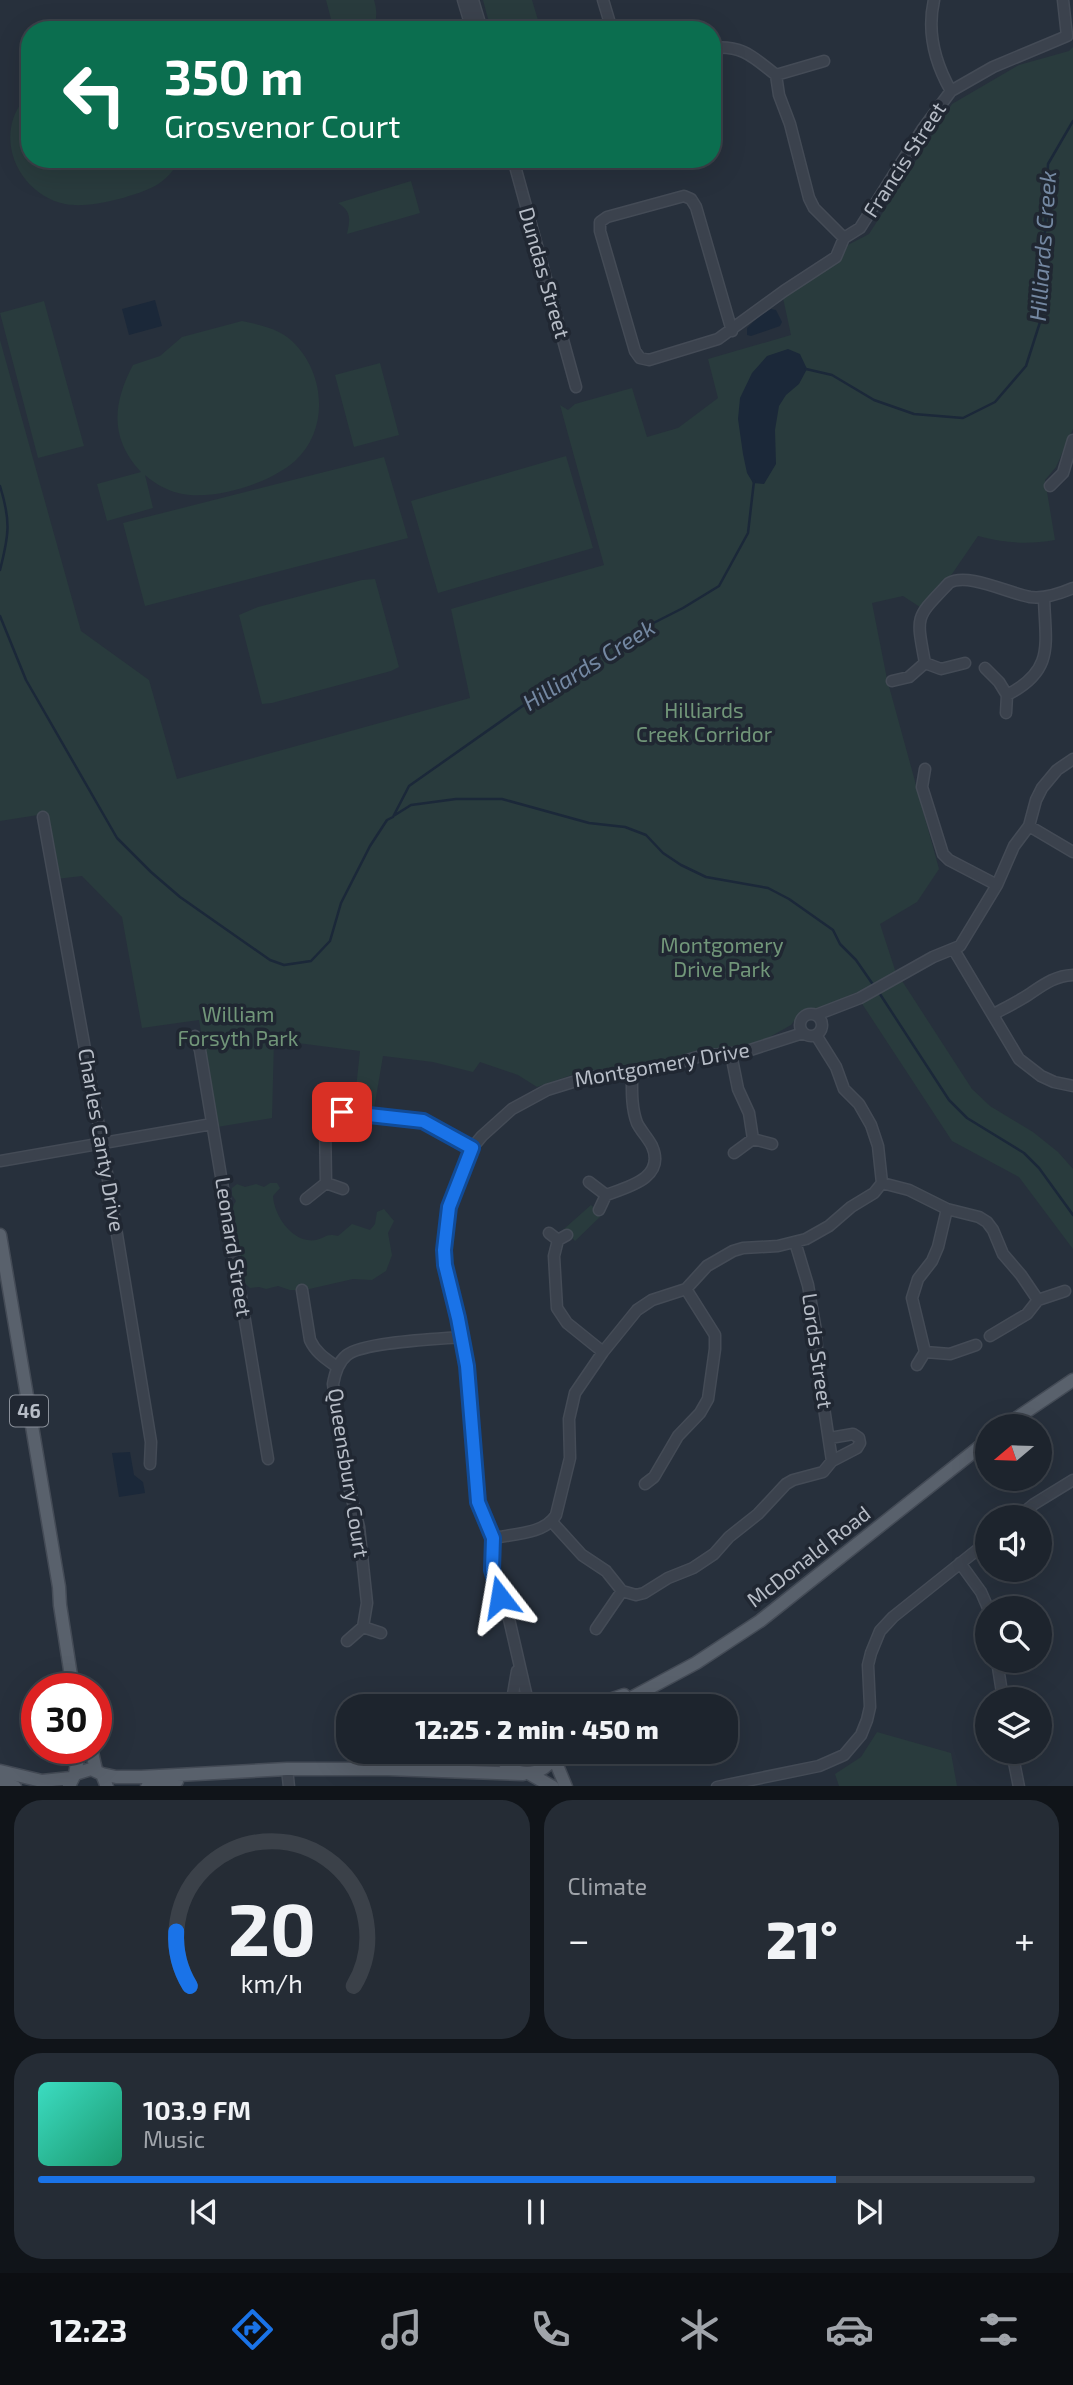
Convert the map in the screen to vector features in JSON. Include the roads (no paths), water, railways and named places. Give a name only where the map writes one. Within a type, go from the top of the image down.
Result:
[{"type":"main road","name":"46","points":[[0,1235],[2,1265],[59,1587],[71,1673]]},
{"type":"main road","points":[[1023,1414],[1073,1380]]},
{"type":"main road","name":"McDonald Road","points":[[637,1694],[696,1663],[760,1621],[975,1451]]},
{"type":"main road","name":"46","points":[[59,1587],[65,1604],[77,1673]]},
{"type":"main road","name":"McDonald Road","points":[[628,1694],[646,1689]]},
{"type":"main road","points":[[96,1764],[106,1786]]},
{"type":"main road","points":[[388,1769],[425,1764]]},
{"type":"main road","points":[[505,1764],[552,1786]]},
{"type":"main road","points":[[0,1771],[42,1781],[72,1780],[85,1769],[116,1777],[287,1769],[388,1769],[527,1774],[549,1764]]},
{"type":"main road","points":[[558,1764],[566,1786]]},
{"type":"main road","points":[[151,1786],[201,1774]]},
{"type":"street","points":[[463,0],[469,21]]},
{"type":"street","points":[[472,0],[479,21]]},
{"type":"street","points":[[603,0],[609,21]]},
{"type":"street","points":[[934,0],[930,19],[931,33],[943,76],[951,91]]},
{"type":"street","name":"Francis Street","points":[[732,331],[691,199],[684,196],[600,222],[600,231],[635,351],[640,358],[649,360],[718,339],[732,331],[783,292],[836,257],[844,238],[860,228],[951,91],[993,68],[1067,36],[1063,0]]},
{"type":"street","points":[[721,48],[743,50],[776,75],[809,198],[814,208],[844,238]]},
{"type":"street","points":[[776,75],[824,61]]},
{"type":"street","name":"Dundas Street","points":[[515,168],[576,387]]},
{"type":"street","points":[[1050,486],[1068,476],[1073,440]]},
{"type":"street","points":[[925,663],[919,618],[954,580],[967,579],[1030,597],[1044,597],[1073,588]]},
{"type":"street","points":[[1007,695],[1031,678],[1045,657],[1047,636],[1044,597]]},
{"type":"street","points":[[925,663],[941,669],[965,663]]},
{"type":"street","points":[[892,681],[909,677],[925,663]]},
{"type":"street","points":[[985,667],[1007,695],[1006,713]]},
{"type":"street","points":[[493,1538],[540,1528],[552,1522],[570,1458],[569,1419],[572,1402],[603,1352],[637,1310],[652,1300],[686,1289],[707,1266],[733,1251],[795,1242],[829,1226],[874,1193],[882,1183],[878,1146],[871,1125],[859,1104],[845,1089],[818,1025],[806,1015],[801,1029],[811,1037],[818,1025],[837,1009],[895,980],[933,957],[960,946],[997,885],[1014,846],[1029,826],[1042,788],[1057,769],[1073,759]]},
{"type":"street","points":[[925,769],[922,787],[943,854],[949,860],[997,885]]},
{"type":"street","name":"Charles Canty Drive","points":[[43,817],[102,1143],[151,1442],[150,1464]]},
{"type":"street","points":[[1029,826],[1073,852]]},
{"type":"street","points":[[954,950],[994,1014],[1011,1048],[1028,1068],[1054,1082],[1073,1086]]},
{"type":"street","points":[[994,1014],[1046,982],[1073,975]]},
{"type":"street","name":"Montgomery Drive","points":[[526,1694],[509,1619],[495,1585],[492,1570],[493,1538],[478,1502],[467,1366],[445,1265],[444,1237],[454,1191],[472,1148],[503,1116],[540,1093],[582,1079],[649,1071],[701,1056],[744,1052],[801,1029]]},
{"type":"street","name":"Leonard Street","points":[[195,1036],[201,1049],[268,1460]]},
{"type":"street","points":[[731,1054],[738,1089],[749,1113],[753,1139]]},
{"type":"street","points":[[599,1210],[606,1195],[644,1180],[654,1166],[652,1146],[637,1123],[632,1073]]},
{"type":"street","points":[[326,1183],[324,1131],[326,1121],[334,1114],[375,1115],[423,1121],[472,1148]]},
{"type":"street","points":[[0,1161],[212,1124]]},
{"type":"street","points":[[753,1139],[772,1144]]},
{"type":"street","points":[[734,1153],[753,1139]]},
{"type":"street","points":[[589,1182],[606,1195]]},
{"type":"street","points":[[326,1183],[343,1189]]},
{"type":"street","points":[[306,1199],[326,1183]]},
{"type":"street","points":[[882,1183],[909,1189],[947,1209],[979,1217],[987,1222],[1003,1254],[1038,1300]]},
{"type":"street","points":[[917,1365],[925,1352],[912,1298],[918,1279],[932,1261],[938,1247],[947,1209]]},
{"type":"street","points":[[558,1236],[554,1256],[557,1308],[567,1323],[603,1352]]},
{"type":"street","name":"Lords Street","points":[[795,1242],[808,1285],[816,1331],[818,1368],[832,1461]]},
{"type":"street","points":[[661,1488],[649,1481],[678,1436],[705,1406],[710,1390],[715,1335],[686,1289]]},
{"type":"street","points":[[302,1290],[310,1340],[319,1354],[337,1367]]},
{"type":"street","points":[[997,1334],[1027,1314],[1038,1300],[1065,1291]]},
{"type":"street","name":"Queensbury Court","points":[[363,1627],[368,1603],[359,1527],[346,1475],[333,1384],[337,1367],[355,1350],[403,1341],[461,1337]]},
{"type":"street","points":[[925,1352],[966,1354],[976,1345]]},
{"type":"street","points":[[552,1522],[582,1555],[606,1571],[622,1591],[636,1595],[644,1593],[714,1554],[786,1484],[823,1472],[832,1461],[857,1448],[860,1443],[859,1438],[853,1434],[830,1438]]},
{"type":"street","points":[[1033,1505],[1073,1480]]},
{"type":"street","points":[[722,1786],[832,1762],[853,1746],[867,1720],[870,1707],[868,1665],[880,1631],[893,1617],[975,1551]]},
{"type":"street","points":[[960,1563],[983,1596]]},
{"type":"street","points":[[596,1629],[622,1591]]},
{"type":"street","points":[[347,1641],[363,1627],[381,1633]]},
{"type":"street","name":"Montgomery Drive","points":[[513,1694],[519,1661]]},
{"type":"street","points":[[1015,1764],[1018,1786]]},
{"type":"street","points":[[287,1769],[289,1786]]},
{"type":"street","points":[[781,1774],[783,1786]]},
{"type":"water","points":[[155,300],[162,326],[129,335],[122,309]]},
{"type":"water","points":[[771,309],[776,310],[782,322],[780,326],[747,335],[747,328]]},
{"type":"water","points":[[788,349],[800,354],[807,369],[799,384],[786,395],[779,406],[775,430],[776,464],[764,484],[753,483],[747,473],[743,454],[738,419],[740,398],[752,373],[767,356]]},
{"type":"water","points":[[130,1452],[134,1475],[143,1482],[145,1493],[119,1497],[112,1453]]},
{"type":"waterway","name":"Hilliards Creek","points":[[806,369],[832,375],[874,400],[914,414],[963,418],[995,402],[1026,366],[1041,319],[1048,164],[1073,121]]},
{"type":"waterway","name":"Hilliards Creek","points":[[0,616],[26,680],[117,838],[180,897],[270,960],[284,965],[311,961],[330,941],[341,903],[370,846],[387,820],[393,817],[409,786],[568,674],[628,636],[719,586],[748,533],[754,481]]},
{"type":"waterway","name":"Hilliards Creek","points":[[0,486],[8,528],[0,570]]},
{"type":"waterway","points":[[395,815],[411,805],[456,799],[502,799],[589,823],[625,827],[646,835],[663,853],[706,877],[768,888],[789,899],[833,930],[840,944],[856,960],[874,986]]},
{"type":"waterway","points":[[878,991],[949,1100],[967,1118],[1024,1153],[1039,1168],[1073,1215]]},
{"type":"park label","name":"Hilliards Creek Corridor","points":[[704,723]]},
{"type":"park label","name":"Montgomery Drive Park","points":[[722,958]]},
{"type":"park label","name":"William Forsyth Park","points":[[238,1027]]}]
